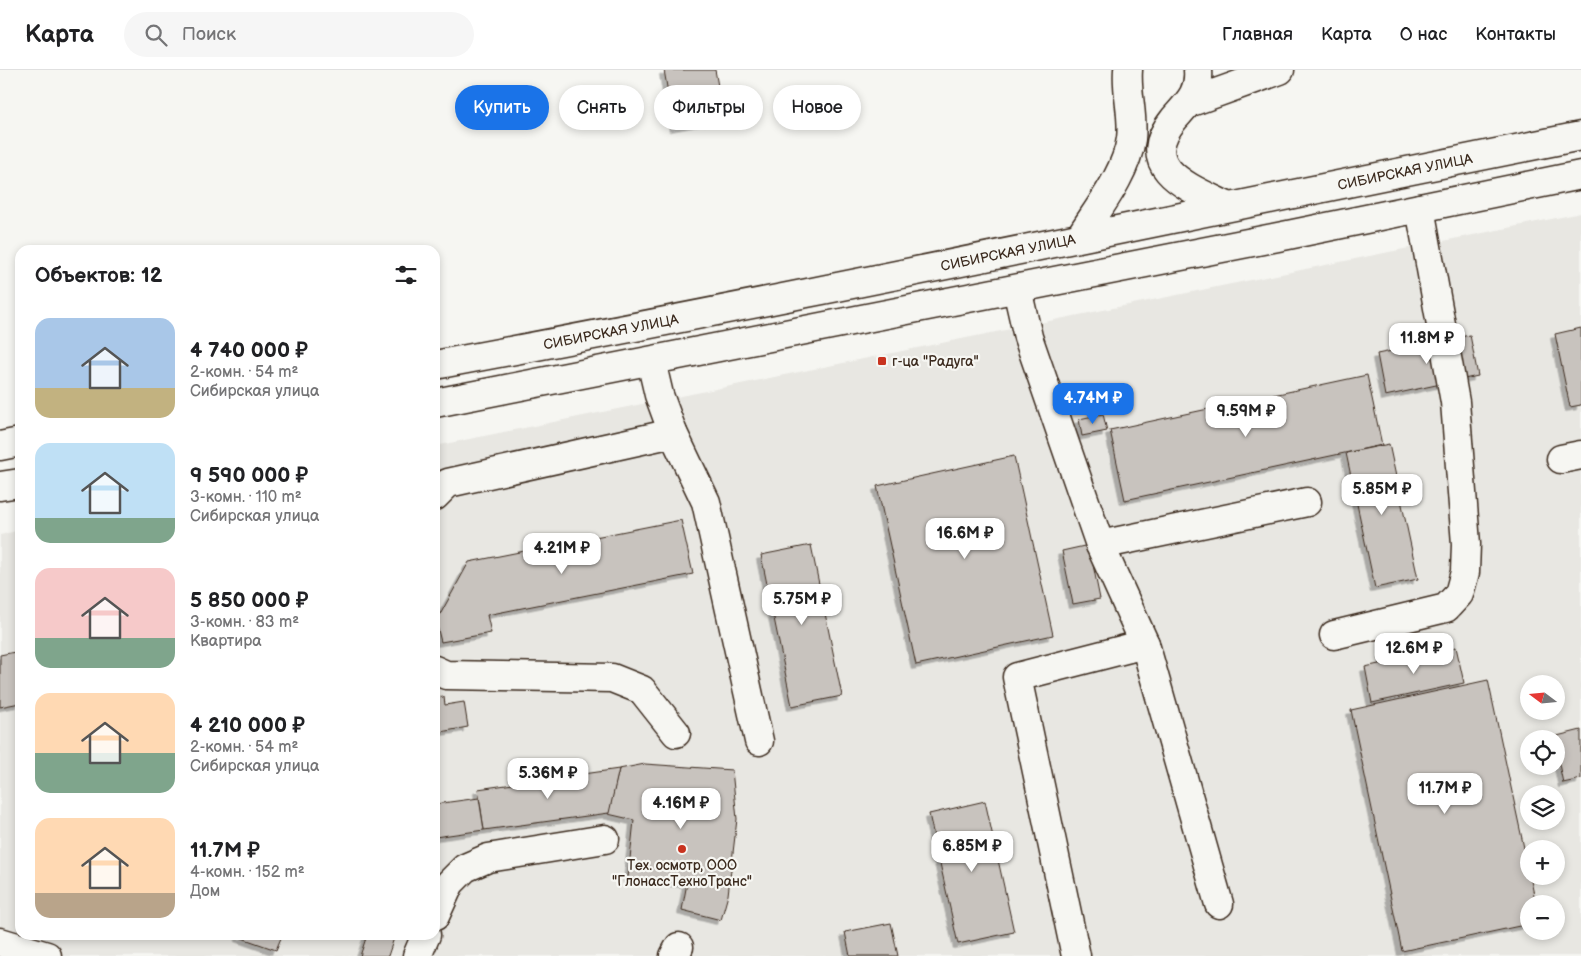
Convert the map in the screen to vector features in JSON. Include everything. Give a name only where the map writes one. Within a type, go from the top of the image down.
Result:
[{"type":"main road","points":[[1080,237],[1112,186],[1125,161],[1131,140],[1128,70]]},
{"type":"main road","points":[[1198,70],[1197,90],[1191,102],[1174,120],[1162,140],[1160,152],[1162,164],[1182,183],[1227,206]]},
{"type":"main road","points":[[1191,102],[1280,70]]},
{"type":"main road","name":"СИБИРСКАЯ УЛИЦА","points":[[440,364],[597,335],[1227,206],[1581,136]]},
{"type":"main road","points":[[1131,140],[1162,140]]},
{"type":"main road","points":[[440,402],[1288,235],[1581,174]]},
{"type":"main road","points":[[1280,196],[1288,235]]},
{"type":"main road","points":[[1334,635],[1446,608],[1459,594],[1465,572],[1466,544],[1455,402],[1420,208]]},
{"type":"main road","points":[[1017,289],[1028,337],[1100,545],[1145,644],[1219,904]]},
{"type":"main road","points":[[651,361],[659,395],[673,433],[706,502],[760,741]]},
{"type":"main road","points":[[440,491],[448,482],[673,433]]},
{"type":"main road","points":[[0,446],[15,443]]},
{"type":"main road","points":[[0,486],[15,484]]},
{"type":"main road","points":[[1100,545],[1307,502]]},
{"type":"main road","points":[[1076,956],[1017,677],[1145,644]]},
{"type":"main road","points":[[440,672],[446,675],[612,678],[642,690],[676,733]]},
{"type":"main road","points":[[440,905],[450,882],[465,868],[488,858],[605,839]]},
{"type":"main road","points":[[417,956],[424,940]]},
{"type":"main road","points":[[0,942],[47,956]]},
{"type":"shaded area","points":[[1581,213],[1581,956],[0,956],[0,535],[15,531],[15,940],[440,940],[440,445]]},
{"type":"building","points":[[664,70],[715,70],[718,85],[667,85]]},
{"type":"building","points":[[1581,328],[1581,405],[1570,407],[1555,334]]},
{"type":"building","points":[[1470,335],[1478,376],[1385,396],[1377,354]]},
{"type":"building","points":[[1367,375],[1382,445],[1125,500],[1110,430]]},
{"type":"building","points":[[1103,414],[1107,431],[1082,436],[1079,419]]},
{"type":"building","points":[[1389,444],[1418,579],[1375,588],[1346,453]]},
{"type":"building","points":[[1014,456],[1053,635],[916,665],[877,486]]},
{"type":"building","points":[[681,520],[693,574],[487,615],[491,633],[441,642],[440,615],[469,562]]},
{"type":"building","points":[[811,545],[842,696],[792,706],[761,555]]},
{"type":"building","points":[[1089,545],[1100,599],[1073,604],[1062,551]]},
{"type":"building","points":[[1456,647],[1464,683],[1372,703],[1365,667]]},
{"type":"building","points":[[15,652],[15,704],[0,707],[0,655]]},
{"type":"building","points":[[1488,680],[1522,840],[1520,840],[1520,885],[1532,885],[1534,895],[1520,895],[1520,926],[1402,951],[1351,710]]},
{"type":"building","points":[[440,697],[444,697],[445,705],[464,702],[468,727],[440,732]]},
{"type":"building","points":[[1581,730],[1581,779],[1563,783],[1561,775],[1565,775],[1565,734]]},
{"type":"building","name":"Тех. осмотр, ООО \"ГлонассТехноТранс\"","points":[[645,764],[732,770],[737,819],[728,895],[721,920],[682,910],[687,883],[628,878],[634,820],[608,814],[619,769]]},
{"type":"building","points":[[619,769],[609,813],[484,830],[478,789]]},
{"type":"building","points":[[479,798],[484,830],[440,836],[440,803]]},
{"type":"building","points":[[985,801],[1014,932],[958,944],[929,814]]},
{"type":"building","points":[[891,923],[898,956],[850,956],[845,932]]},
{"type":"building","points":[[248,940],[280,940],[276,950]]},
{"type":"building","points":[[365,940],[393,940],[388,956],[360,956]]},
{"type":"place","name":"г-ца \"Радуга\"","points":[[882,361]]},
{"type":"place","name":"Тех. осмотр, ООО \"ГлонассТехноТранс\"","points":[[682,849]]}]
